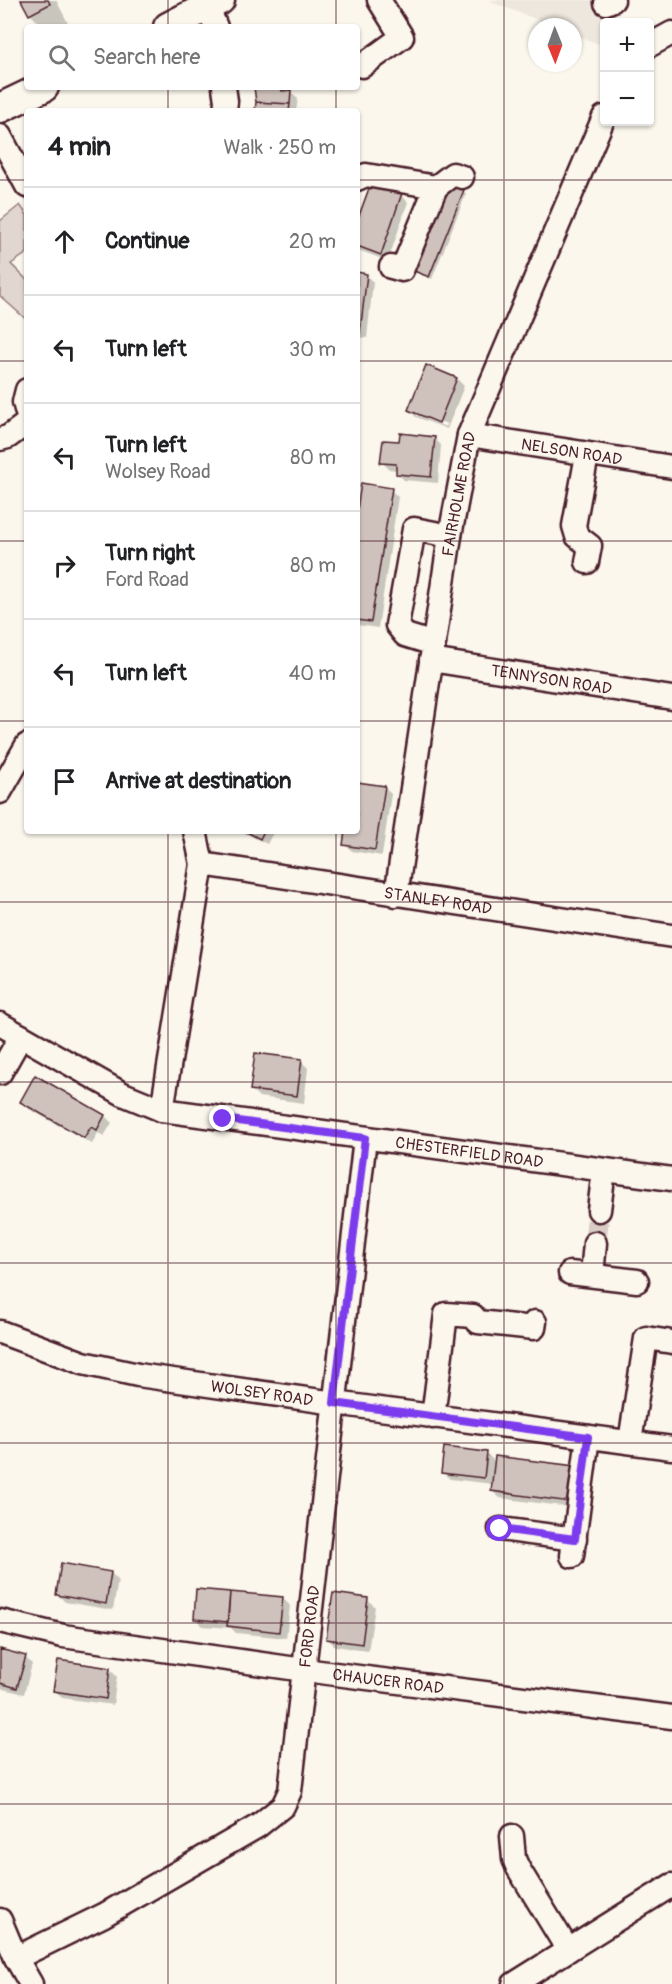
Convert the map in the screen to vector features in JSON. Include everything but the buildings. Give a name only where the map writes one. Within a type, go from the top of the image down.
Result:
[{"type":"main road","points":[[177,24],[215,12]]},
{"type":"main road","points":[[0,108],[38,90]]},
{"type":"street","points":[[362,66],[411,32],[379,0]]},
{"type":"street","points":[[654,43],[672,33]]},
{"type":"street","points":[[224,90],[225,108]]},
{"type":"street","name":"FAIRHOLME ROAD","points":[[396,895],[450,536],[469,435],[600,126]]},
{"type":"street","points":[[0,136],[24,180]]},
{"type":"street","points":[[360,178],[366,175],[428,186],[453,174],[462,177]]},
{"type":"street","points":[[391,267],[402,270],[428,186]]},
{"type":"street","points":[[0,439],[8,437],[24,425]]},
{"type":"street","name":"NELSON ROAD","points":[[469,435],[672,467]]},
{"type":"street","points":[[587,455],[574,526],[577,536],[590,546],[587,562]]},
{"type":"street","name":"TENNYSON ROAD","points":[[450,536],[414,530],[397,625],[405,635],[432,652],[672,698]]},
{"type":"street","points":[[0,792],[15,752]]},
{"type":"street","points":[[162,1110],[202,864],[196,834]]},
{"type":"street","name":"STANLEY ROAD","points":[[202,864],[672,936]]},
{"type":"street","name":"CHESTERFIELD ROAD","points":[[0,1024],[123,1094],[162,1110],[672,1179]]},
{"type":"street","points":[[0,1073],[21,1036]]},
{"type":"street","name":"FORD ROAD","points":[[16,1958],[104,1915],[258,1826],[283,1806],[290,1791],[365,1138]]},
{"type":"street","points":[[599,1210],[604,1170]]},
{"type":"street","points":[[595,1244],[581,1274],[637,1281]]},
{"type":"street","points":[[433,1417],[446,1314],[473,1316],[478,1322],[534,1328],[535,1322]]},
{"type":"street","name":"WOLSEY ROAD","points":[[0,1332],[83,1363],[127,1372],[433,1417],[672,1448]]},
{"type":"street","points":[[630,1442],[646,1338],[672,1342]]},
{"type":"street","points":[[500,1529],[573,1548],[588,1437]]},
{"type":"street","name":"CHAUCER ROAD","points":[[0,1621],[63,1636],[304,1670],[672,1717]]},
{"type":"street","points":[[512,1836],[514,1859],[518,1868],[568,1950]]},
{"type":"street","points":[[514,1984],[672,1885]]},
{"type":"street","points":[[0,1920],[16,1958],[31,1984]]},
{"type":"shaded area","points":[[492,0],[596,0],[607,18],[600,18],[600,44],[582,37],[582,18],[533,18],[491,2]]},
{"type":"shaded area","points":[[20,205],[24,211],[24,255],[11,264],[24,277],[24,317],[0,296],[0,221]]},
{"type":"tunnel","points":[[595,1243],[599,1210]]},
{"type":"route","points":[[223,1119],[365,1138],[334,1403],[588,1437],[575,1539],[500,1529]]}]
